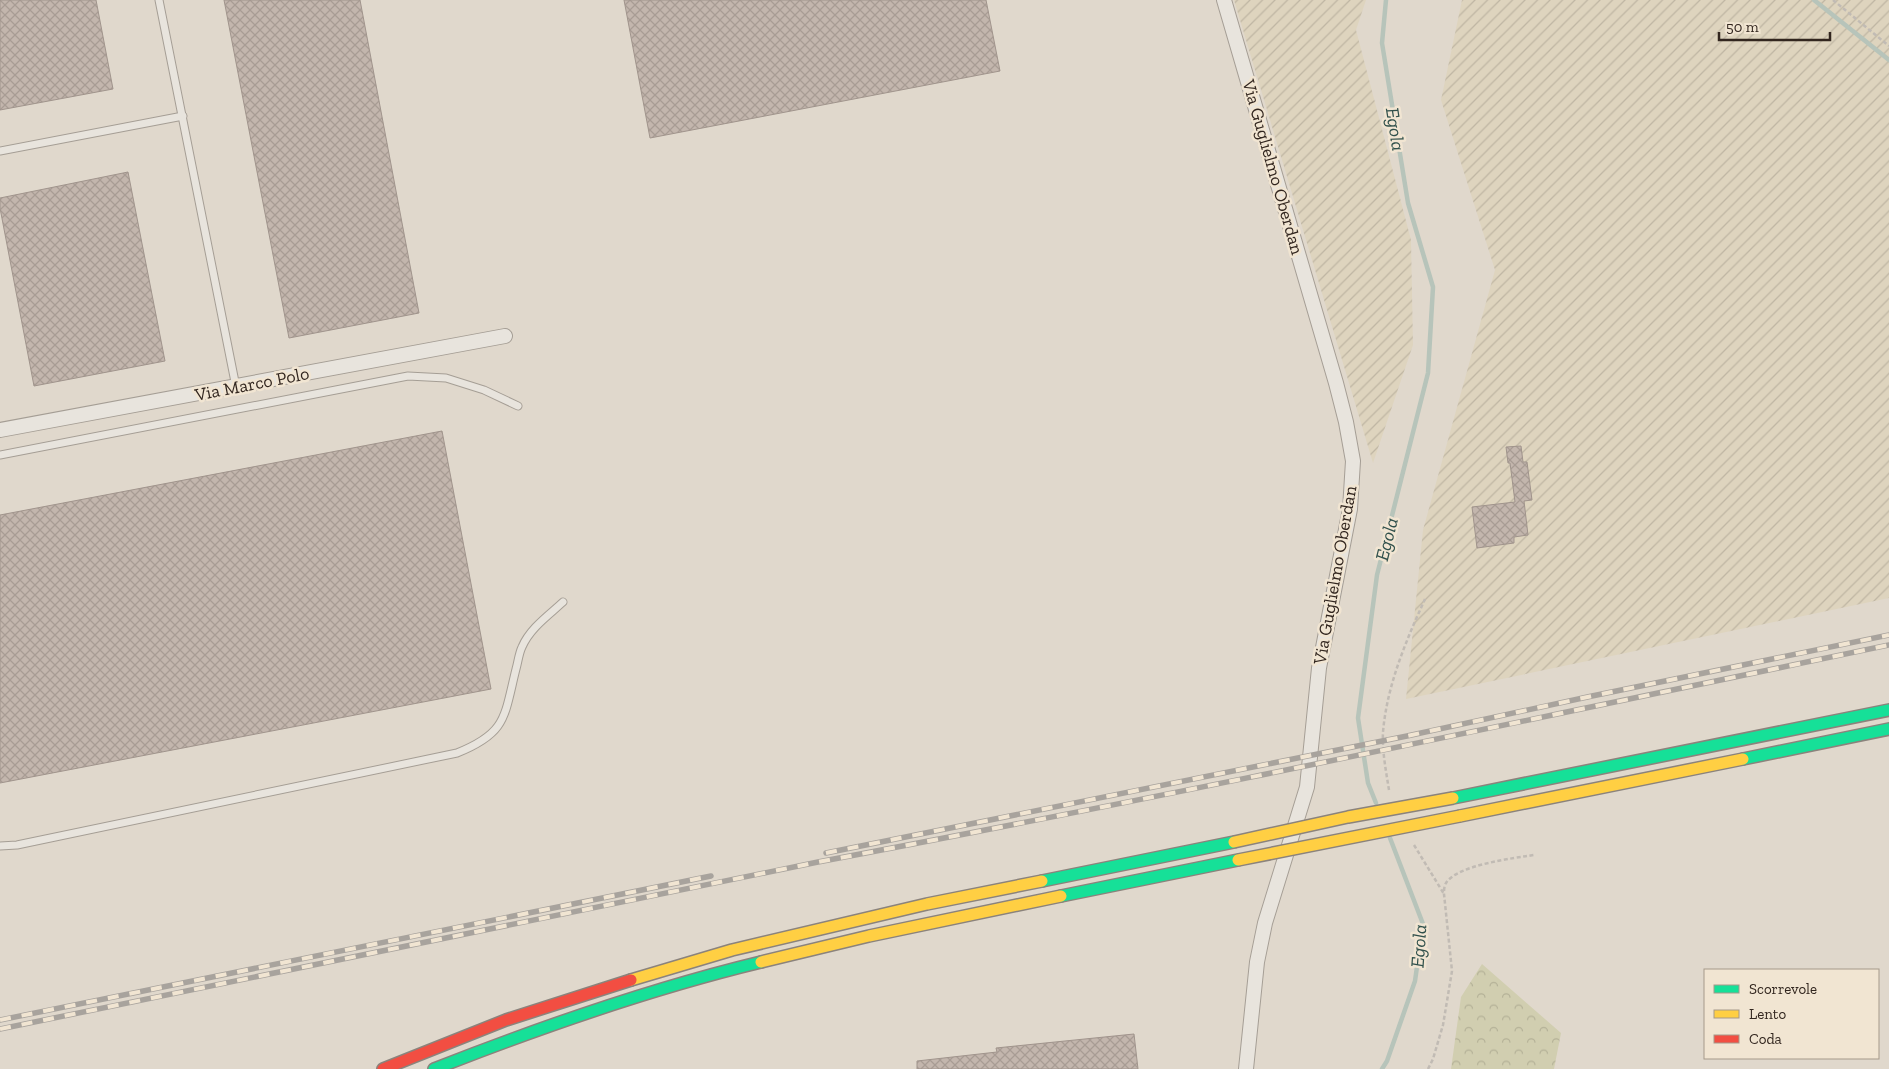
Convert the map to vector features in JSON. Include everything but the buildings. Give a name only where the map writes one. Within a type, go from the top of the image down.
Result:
[{"type":"highway","points":[[383,1069],[506,1020],[732,950],[927,904],[1348,817],[1453,798],[1889,710]]},
{"type":"highway","points":[[434,1069],[528,1032],[632,998],[746,965],[847,940],[1889,729]]},
{"type":"street","name":"Via Guglielmo Oberdan","points":[[1224,0],[1336,384],[1346,422],[1353,461],[1350,509],[1319,668],[1307,787],[1264,931],[1257,962],[1246,1069]]},
{"type":"street","name":"Via Marco Polo","points":[[0,430],[505,336]]},
{"type":"lane","points":[[160,0],[236,387]]},
{"type":"lane","points":[[0,151],[182,116]]},
{"type":"lane","points":[[0,455],[408,376],[446,378],[484,390],[518,406]]},
{"type":"lane","points":[[0,846],[17,845],[457,754],[477,745],[496,731],[504,718],[522,646],[534,628],[563,602]]},
{"type":"path","points":[[1833,0],[1889,46]]},
{"type":"path","points":[[1389,790],[1385,769],[1383,733],[1396,668],[1408,635],[1425,599]]},
{"type":"path","points":[[1412,842],[1444,894]]},
{"type":"path","points":[[1428,1069],[1433,1059],[1443,1025],[1452,971],[1444,894],[1445,883],[1454,876],[1492,862],[1534,855]]},
{"type":"shaded area","points":[[1234,0],[1366,0],[1356,30],[1411,240],[1413,345],[1373,463]]},
{"type":"shaded area","points":[[1462,0],[1889,0],[1889,598],[1406,699],[1423,530],[1495,270],[1441,100]]},
{"type":"green space","points":[[1482,964],[1561,1033],[1554,1069],[1451,1069],[1461,997]]},
{"type":"waterway","name":"Egola","points":[[1376,803],[1368,783],[1358,718],[1377,575],[1428,373],[1433,287],[1408,203],[1382,43],[1386,0]]},
{"type":"waterway","points":[[1814,0],[1889,60]]},
{"type":"waterway","name":"Egola","points":[[1382,1069],[1387,1061],[1415,981],[1423,924],[1390,838]]},
{"type":"railway","points":[[826,853],[1407,736],[1889,635]]},
{"type":"railway","points":[[0,1029],[818,862],[1488,729],[1889,645]]},
{"type":"railway","points":[[0,1020],[711,876]]},
{"type":"traffic: fast","points":[[1453,798],[1889,710]]},
{"type":"traffic: fast","points":[[1743,759],[1889,729]]},
{"type":"traffic: fast","points":[[1042,881],[1234,842]]},
{"type":"traffic: fast","points":[[1061,896],[1238,860]]},
{"type":"traffic: fast","points":[[434,1069],[514,1038],[596,1010],[678,984],[761,962]]},
{"type":"traffic: slow","points":[[1460,816],[1743,759]]},
{"type":"traffic: slow","points":[[1234,842],[1348,817],[1453,798]]},
{"type":"traffic: slow","points":[[1238,860],[1460,816]]},
{"type":"traffic: slow","points":[[631,980],[732,950],[927,904],[1042,881]]},
{"type":"traffic: slow","points":[[761,962],[869,936],[1061,896]]},
{"type":"traffic: jam","points":[[383,1069],[506,1020],[631,980]]}]
